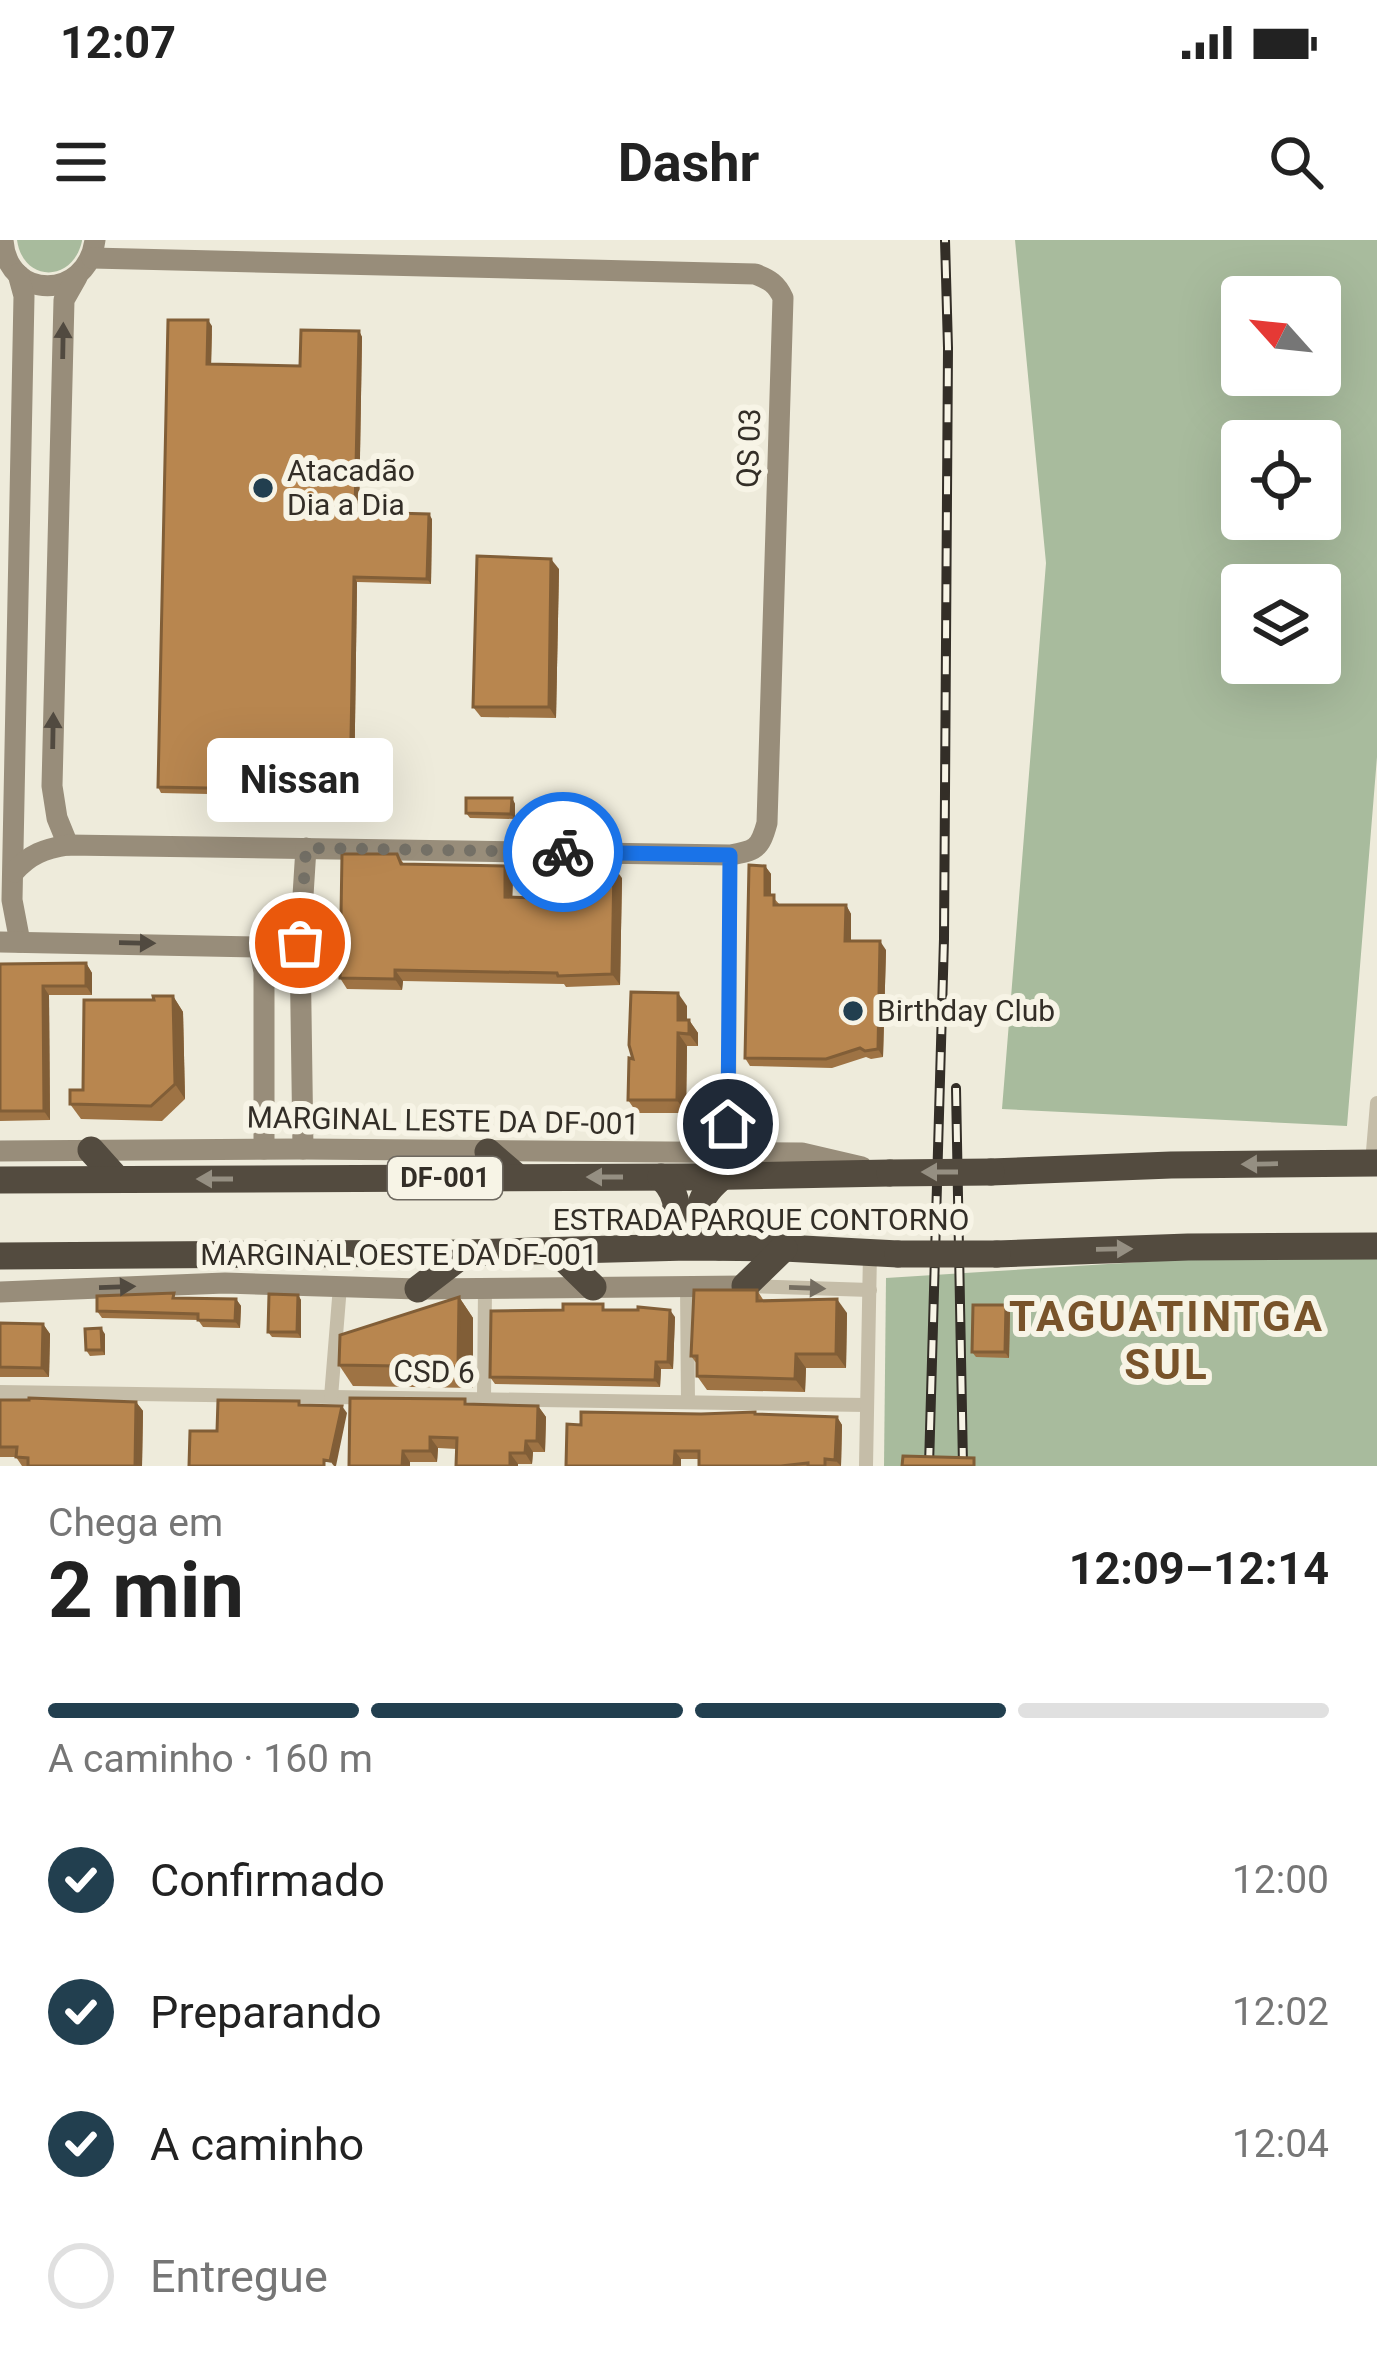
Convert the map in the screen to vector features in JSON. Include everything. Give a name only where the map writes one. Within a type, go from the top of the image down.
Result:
[{"type":"highway","points":[[91,1150],[117,1179]]},
{"type":"highway","points":[[488,1152],[517,1177]]},
{"type":"highway","name":"ESTRADA PARQUE CONTORNO","points":[[0,1180],[661,1177],[726,1164],[887,1173],[1375,1163]]},
{"type":"highway","points":[[719,1247],[705,1228],[699,1202],[726,1164]]},
{"type":"highway","points":[[657,1247],[676,1212],[676,1198],[661,1177]]},
{"type":"highway","name":"ESTRADA PARQUE CONTORNO","points":[[0,1256],[657,1247],[997,1254],[1377,1246]]},
{"type":"highway","points":[[745,1286],[784,1248]]},
{"type":"highway","points":[[556,1251],[593,1287]]},
{"type":"highway","points":[[418,1289],[465,1253]]},
{"type":"main road","points":[[68,845],[52,786],[64,300],[94,249]]},
{"type":"main road","name":"QS 03","points":[[94,249],[755,274],[778,286],[783,298],[767,823],[752,851],[730,855]]},
{"type":"main road","points":[[7,259],[31,283],[46,287],[77,277]]},
{"type":"main road","points":[[7,259],[24,296],[14,872],[6,902],[10,942],[259,947],[300,943]]},
{"type":"main road","points":[[16,611],[31,620],[56,616]]},
{"type":"main road","points":[[14,872],[26,858],[68,845],[730,855]]},
{"type":"main road","points":[[303,1149],[300,943],[306,848]]},
{"type":"main road","points":[[259,947],[266,1051],[264,1149]]},
{"type":"main road","points":[[266,1051],[302,1052]]},
{"type":"main road","name":"MARGINAL LESTE DA DF-001","points":[[0,1151],[488,1152],[726,1164]]},
{"type":"main road","name":"MARGINAL OESTE DA DF-001","points":[[0,1292],[225,1283],[418,1289],[745,1286]]},
{"type":"street","points":[[726,1164],[730,855]]},
{"type":"street","points":[[1375,1163],[1377,1103]]},
{"type":"street","points":[[866,1466],[869,1290],[884,1253]]},
{"type":"street","points":[[331,1397],[340,1286]]},
{"type":"street","points":[[687,1286],[688,1402]]},
{"type":"street","name":"MARGINAL OESTE DA DF-001","points":[[745,1286],[869,1290]]},
{"type":"street","points":[[484,1399],[485,1288]]},
{"type":"street","name":"CSD 6","points":[[0,1392],[867,1405]]},
{"type":"green space","points":[[17,240],[82,241],[69,265],[48,272],[28,264]]},
{"type":"green space","points":[[1015,240],[1377,240],[1377,757],[1347,1126],[1002,1109],[1046,563]]},
{"type":"green space","points":[[1377,1247],[1377,1466],[884,1466],[886,1278]]},
{"type":"building","name":"Atacadão Dia a Dia","points":[[168,320],[208,320],[207,364],[300,366],[301,330],[359,331],[355,512],[429,514],[427,579],[354,577],[350,791],[158,787]]},
{"type":"building","points":[[477,556],[551,559],[549,707],[473,707]]},
{"type":"building","points":[[466,798],[512,798],[511,814],[466,813]]},
{"type":"building","points":[[342,854],[397,854],[401,864],[505,866],[505,897],[559,899],[559,867],[614,867],[612,974],[395,970],[395,979],[340,978]]},
{"type":"building","points":[[749,865],[765,866],[765,895],[774,895],[774,905],[846,905],[845,941],[880,941],[878,1049],[860,1048],[826,1059],[745,1058]]},
{"type":"building","points":[[86,963],[86,986],[43,986],[44,1111],[0,1111],[0,964]]},
{"type":"building","points":[[631,992],[678,993],[678,1020],[689,1020],[689,1034],[678,1033],[677,1100],[628,1100],[629,1058],[633,1059]]},
{"type":"building","points":[[153,996],[173,996],[175,1084],[151,1106],[70,1104],[70,1090],[83,1090],[84,1000],[154,1000]]},
{"type":"building","points":[[694,1290],[757,1290],[757,1301],[837,1299],[836,1354],[796,1354],[795,1379],[697,1376],[697,1356],[691,1356]]},
{"type":"building","points":[[174,1293],[173,1298],[236,1299],[235,1321],[198,1320],[198,1314],[97,1311],[97,1296]]},
{"type":"building","points":[[269,1294],[298,1295],[297,1332],[268,1332]]},
{"type":"building","points":[[459,1297],[458,1367],[339,1365],[340,1335]]},
{"type":"building","points":[[563,1304],[603,1304],[603,1310],[670,1310],[668,1362],[656,1362],[655,1380],[490,1377],[491,1311],[563,1310]]},
{"type":"building","points":[[973,1305],[1006,1305],[1005,1352],[972,1352]]},
{"type":"building","points":[[0,1323],[43,1324],[42,1368],[0,1367]]},
{"type":"building","points":[[101,1328],[102,1350],[86,1350],[85,1329]]},
{"type":"building","points":[[350,1398],[465,1399],[465,1404],[538,1406],[537,1441],[526,1441],[525,1453],[510,1453],[510,1466],[456,1466],[457,1438],[430,1437],[430,1451],[403,1451],[402,1466],[349,1466]]},
{"type":"building","points":[[0,1400],[136,1402],[135,1466],[28,1466],[28,1458],[16,1457],[17,1447],[0,1447]]},
{"type":"building","points":[[218,1400],[342,1406],[330,1461],[324,1460],[324,1466],[189,1466],[190,1431],[217,1431]]},
{"type":"building","points":[[581,1412],[837,1417],[835,1460],[825,1459],[825,1466],[699,1466],[699,1451],[675,1451],[674,1466],[566,1466],[567,1424],[581,1425]]},
{"type":"building","points":[[903,1456],[974,1458],[974,1466],[902,1466]]},
{"type":"railway","points":[[929,1466],[944,939],[945,240]]},
{"type":"railway","points":[[956,1088],[963,1466]]},
{"type":"way so far","points":[[300,943],[306,848],[563,852]]},
{"type":"place","name":"Atacadão Dia a Dia","points":[[263,488]]},
{"type":"place","name":"Nissan","points":[[300,943]]},
{"type":"place","name":"Birthday Club","points":[[853,1011]]},
{"type":"district","name":"TAGUATINTGA SUL","points":[[1167,1340]]},
{"type":"route","points":[[563,852],[730,855],[728,1124]]}]
